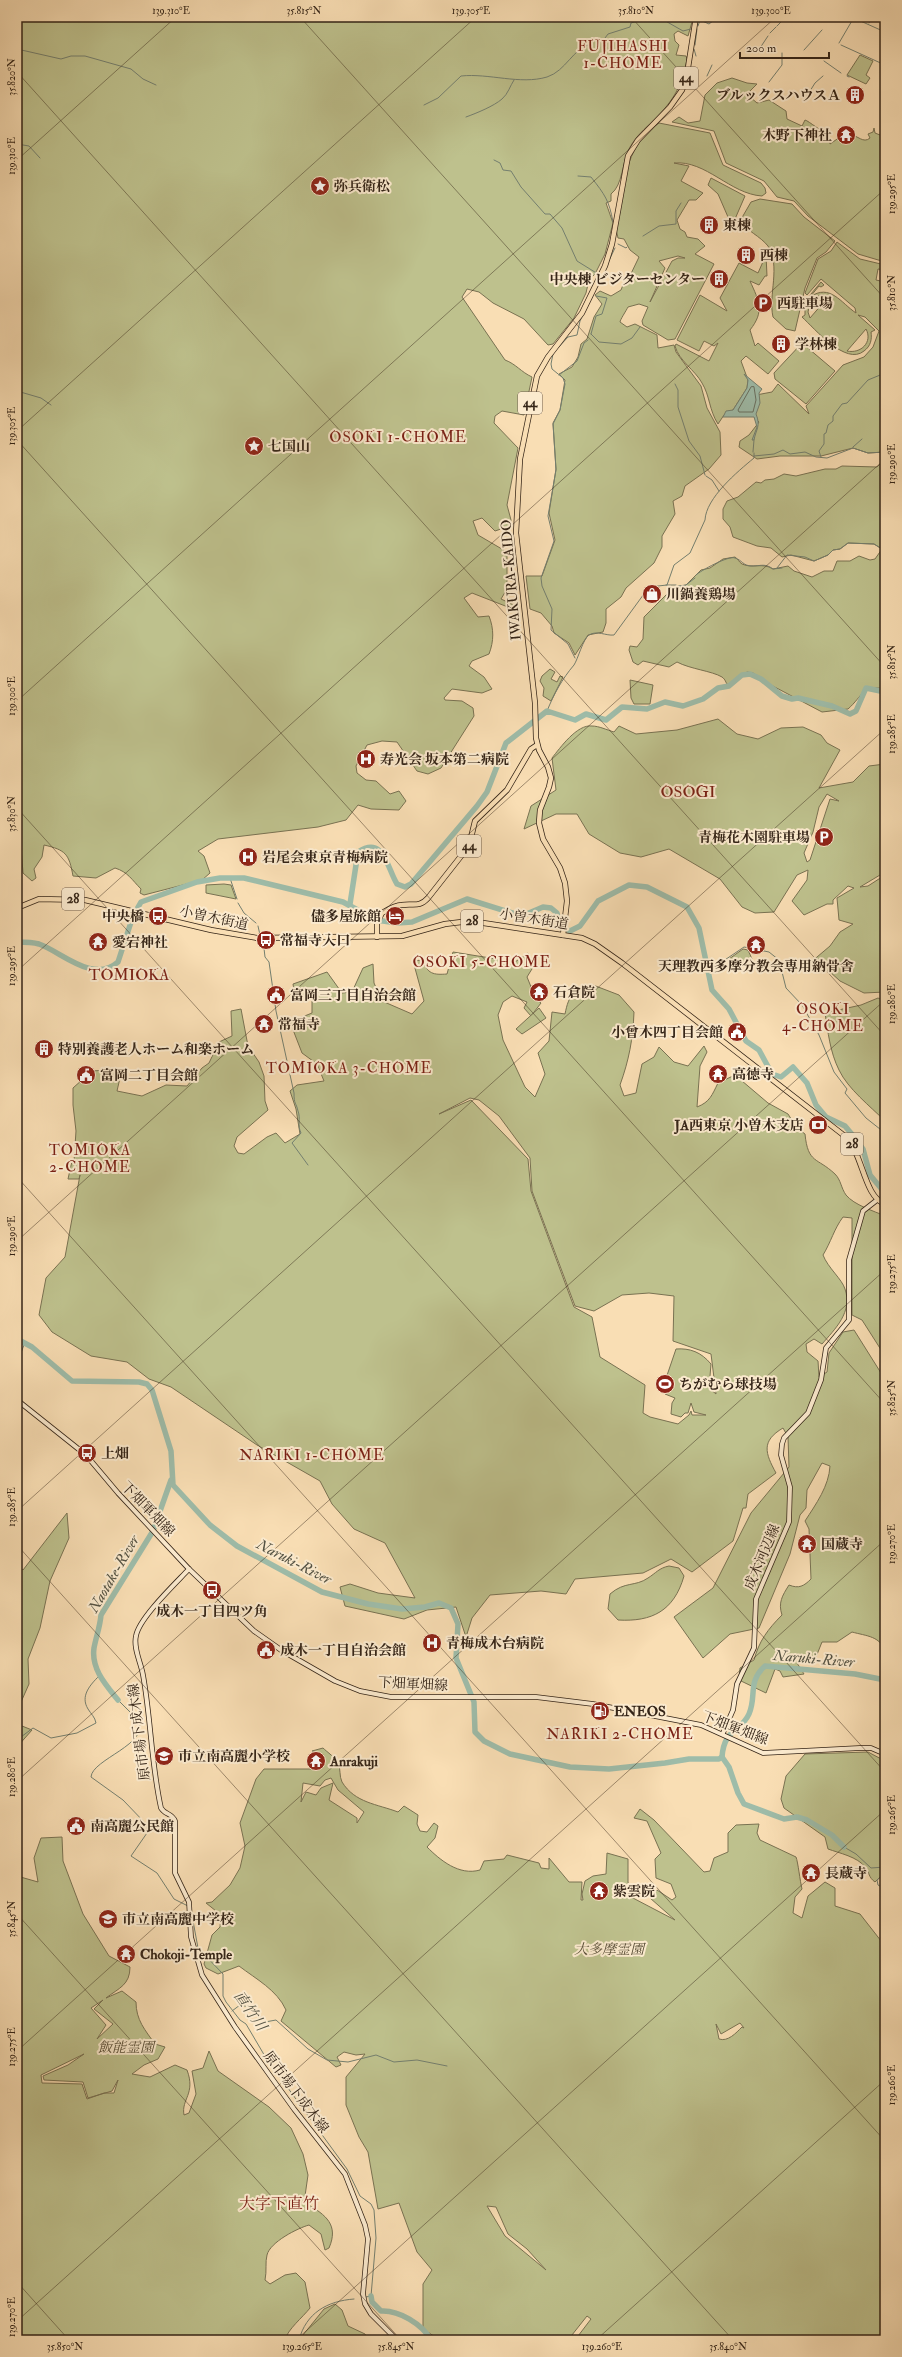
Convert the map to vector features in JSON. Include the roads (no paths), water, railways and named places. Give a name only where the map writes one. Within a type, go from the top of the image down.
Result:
[{"type":"main road","name":"IWAKURA-KAIDO","points":[[537,745],[536,720],[516,530],[520,459],[532,391],[542,366],[578,319],[605,266],[612,244],[628,156],[638,140],[670,107],[682,90],[687,74],[696,17]]},
{"type":"main road","name":"44","points":[[377,937],[378,921],[383,912],[400,905],[415,906],[426,901],[469,846],[475,821],[507,790],[531,749],[537,745],[548,767],[551,778],[540,810],[539,825],[543,839],[558,864],[564,879],[567,899],[563,934]]},
{"type":"main road","name":"小曽木街道","points":[[17,908],[34,900],[51,898],[85,900],[251,938],[377,937],[408,935],[445,924],[470,921],[582,938],[601,948],[845,1136],[856,1151],[872,1193],[877,1200]]},
{"type":"main road","points":[[877,1200],[885,1204]]},
{"type":"main road","name":"成木河辺線","points":[[724,1734],[733,1710],[738,1684],[754,1648],[756,1599],[789,1522],[790,1487],[781,1455],[782,1444],[784,1438],[808,1413],[821,1380],[826,1348],[849,1320],[849,1260],[863,1211],[877,1200]]},
{"type":"main road","name":"下畑軍畑線","points":[[17,1400],[79,1448],[118,1494],[150,1525],[189,1569],[261,1637],[335,1681],[360,1691],[391,1697],[555,1698],[686,1721],[724,1734],[763,1752],[871,1748],[885,1754]]},
{"type":"main road","name":"原市場下成木線","points":[[189,1569],[144,1620],[138,1631],[136,1640],[143,1676],[153,1769],[162,1808],[164,1812],[173,1816],[175,1821],[175,1873],[190,1905],[189,1914],[191,1937],[197,1960],[213,1996],[294,2109],[340,2166],[352,2186],[368,2239],[363,2294],[365,2304],[371,2314],[397,2340]]},
{"type":"water","points":[[744,374],[762,389],[759,393],[760,403],[756,414],[758,425],[754,440],[752,440],[757,427],[754,417],[723,417],[726,411],[733,410],[747,388],[748,380]]},
{"type":"waterway","points":[[424,105],[438,98],[461,76],[482,76],[526,80],[547,77],[559,70],[579,50],[591,44],[593,39],[602,42],[608,34],[630,27],[631,23],[650,17]]},
{"type":"waterway","points":[[653,17],[662,19],[683,31],[691,29]]},
{"type":"waterway","points":[[698,26],[700,20],[709,24],[718,17]]},
{"type":"waterway","points":[[777,26],[786,17]]},
{"type":"waterway","points":[[869,23],[872,17]]},
{"type":"waterway","points":[[839,43],[853,19]]},
{"type":"waterway","points":[[856,19],[885,32]]},
{"type":"waterway","points":[[770,33],[776,27]]},
{"type":"waterway","points":[[695,45],[697,29]]},
{"type":"waterway","points":[[804,50],[822,30]]},
{"type":"waterway","points":[[760,48],[768,36]]},
{"type":"waterway","points":[[841,45],[885,65]]},
{"type":"waterway","points":[[17,49],[61,59],[71,56],[85,56],[131,69],[143,79],[156,85]]},
{"type":"waterway","points":[[694,49],[696,56]]},
{"type":"waterway","points":[[769,82],[782,65],[782,53]]},
{"type":"waterway","points":[[824,61],[841,73]]},
{"type":"waterway","points":[[707,76],[712,65]]},
{"type":"waterway","points":[[805,99],[815,83],[823,76]]},
{"type":"waterway","points":[[466,117],[499,102],[506,95],[514,80]]},
{"type":"waterway","points":[[17,144],[29,146],[40,158]]},
{"type":"waterway","points":[[494,160],[500,163],[503,170],[511,171],[521,187],[545,214],[550,214],[562,228],[577,261],[598,274]]},
{"type":"waterway","points":[[578,176],[591,177],[596,183],[608,203],[613,222]]},
{"type":"waterway","points":[[643,236],[659,226],[676,224],[676,211],[681,203]]},
{"type":"waterway","points":[[618,244],[626,248],[627,247]]},
{"type":"waterway","points":[[556,350],[568,337],[577,335],[580,321],[615,248]]},
{"type":"waterway","points":[[591,334],[596,316],[602,314],[607,298],[596,296]]},
{"type":"waterway","points":[[591,334],[599,342],[621,344],[632,338],[640,327]]},
{"type":"waterway","points":[[559,375],[577,361],[584,343],[588,340]]},
{"type":"waterway","points":[[553,354],[551,364],[552,369],[563,378],[565,384],[560,410],[553,424],[556,470],[548,516],[554,541],[541,578],[542,586],[552,609],[551,630],[568,644],[575,658]]},
{"type":"waterway","points":[[821,457],[819,451],[824,444],[824,434],[826,433],[828,425],[833,421],[833,416],[842,404],[847,403],[868,380],[885,373]]},
{"type":"waterway","points":[[675,384],[678,390],[678,407],[689,441],[700,456],[705,475]]},
{"type":"waterway","points":[[17,391],[41,398],[51,405]]},
{"type":"waterway","points":[[853,447],[862,439]]},
{"type":"waterway","points":[[753,452],[754,440]]},
{"type":"waterway","points":[[754,456],[774,454],[783,450],[790,454],[805,452],[816,457],[827,458],[853,448],[868,453],[885,452]]},
{"type":"waterway","points":[[547,711],[559,687],[576,662],[587,637],[595,633],[614,635],[649,587],[667,585],[674,565],[690,553],[716,494],[739,470],[754,458],[754,453]]},
{"type":"waterway","points":[[706,476],[712,480],[719,491]]},
{"type":"waterway","points":[[777,568],[787,555],[805,557],[814,561],[828,555],[833,550],[840,549],[848,543],[874,544],[882,549],[885,548]]},
{"type":"waterway","points":[[696,575],[715,564],[732,558],[735,558],[749,566],[765,565],[773,569],[782,568]]},
{"type":"waterway","points":[[678,586],[686,585],[695,578]]},
{"type":"waterway","points":[[666,585],[676,585]]},
{"type":"waterway","points":[[350,904],[358,852],[367,848],[379,850],[384,856],[397,884],[405,887],[411,884],[477,806],[487,792],[506,743],[547,711],[575,720],[586,714],[606,720],[622,707],[647,709],[665,702],[683,706],[703,699],[718,688],[729,686],[742,675],[750,674],[761,679],[782,696],[832,706],[850,714],[856,711],[866,688],[885,692]]},
{"type":"waterway","points":[[17,942],[31,942],[39,944],[88,968],[98,970],[108,968],[118,962],[133,916],[141,902],[197,882],[220,878],[244,878],[343,902],[376,920],[397,923],[412,922],[467,899],[522,916],[543,907],[551,908],[557,913],[560,927],[570,931],[580,926],[598,901],[629,885],[647,887],[687,907],[699,928],[712,990],[729,1009],[746,1041],[759,1050],[772,1074],[781,1077],[793,1067],[807,1083],[816,1105],[826,1117],[845,1126],[855,1138],[863,1149],[870,1175],[885,1193]]},
{"type":"waterway","points":[[230,878],[237,899]]},
{"type":"waterway","points":[[238,903],[244,913],[256,923]]},
{"type":"waterway","points":[[258,926],[260,935]]},
{"type":"waterway","points":[[263,940],[265,957],[269,962],[276,1011],[295,1102],[299,1114],[299,1127],[301,1133],[292,1143],[308,1165]]},
{"type":"waterway","points":[[707,972],[744,947],[769,952],[779,960],[786,988],[802,1005],[819,1035],[834,1072],[847,1089],[845,1093],[866,1118],[885,1133]]},
{"type":"waterway","name":"Naruki-River","points":[[17,1339],[32,1347],[72,1381],[139,1382],[147,1384],[152,1390],[171,1451],[173,1485],[210,1525],[237,1546],[322,1592],[368,1604],[402,1609],[425,1607],[439,1603],[451,1608],[458,1624],[456,1658],[474,1702],[475,1732],[484,1741],[510,1754],[570,1767],[609,1769],[689,1759],[719,1759],[722,1757]]},
{"type":"waterway","points":[[17,1364],[25,1342]]},
{"type":"waterway","points":[[17,1407],[21,1409],[17,1423]]},
{"type":"waterway","name":"Naotake-River","points":[[118,1700],[100,1676],[95,1663],[94,1648],[101,1615],[153,1531],[171,1480]]},
{"type":"waterway","name":"Naruki-River","points":[[722,1757],[723,1748],[729,1735],[746,1720],[749,1714],[754,1683],[759,1672],[765,1666],[855,1674],[885,1680]]},
{"type":"waterway","points":[[17,1740],[33,1728],[51,1738],[77,1733],[96,1723],[85,1700],[89,1687],[99,1676]]},
{"type":"waterway","name":"直竹川","points":[[118,1700],[138,1720],[140,1729],[129,1744],[94,1770],[91,1777],[123,1800],[147,1825],[147,1833],[131,1856],[157,1873],[174,1899],[188,1906]]},
{"type":"waterway","points":[[722,1757],[729,1767],[738,1793],[744,1804],[784,1819],[797,1817],[807,1820],[832,1835],[844,1847]]},
{"type":"waterway","points":[[844,1847],[856,1854],[871,1868],[885,1867]]},
{"type":"waterway","points":[[885,1874],[877,1880],[878,1885],[885,1889]]},
{"type":"waterway","name":"直竹川","points":[[191,1910],[198,1948],[223,1974],[223,1996],[226,2002],[240,2020],[246,2024],[266,2058],[347,2169],[360,2196],[371,2204],[374,2210],[376,2238],[371,2296],[366,2297]]},
{"type":"waterway","points":[[232,2011],[240,2005],[254,2008],[265,2022],[276,2020],[308,2049],[327,2060],[348,2062],[376,2055],[394,2062],[417,2060],[447,2066]]},
{"type":"waterway","name":"直竹川","points":[[371,2296],[372,2302],[381,2311],[388,2311],[409,2319],[422,2329],[431,2340]]},
{"type":"waterway","points":[[299,2340],[307,2322],[319,2310],[335,2302],[354,2299]]},
{"type":"place","name":"ブルックスハウスＡ","points":[[855,95]]},
{"type":"place","name":"木野下神社","points":[[846,135]]},
{"type":"place","name":"弥兵衛松","points":[[320,186]]},
{"type":"place","name":"東棟","points":[[709,225]]},
{"type":"place","name":"西棟","points":[[746,255]]},
{"type":"place","name":"中央棟 ビジターセンター","points":[[719,279]]},
{"type":"place","name":"西駐車場","points":[[763,303]]},
{"type":"place","name":"学林棟","points":[[781,344]]},
{"type":"place","name":"七国山","points":[[254,446]]},
{"type":"place","name":"川鍋養鶏場","points":[[652,594]]},
{"type":"place","name":"寿光会 坂本第二病院","points":[[366,759]]},
{"type":"place","name":"青梅花木園駐車場","points":[[824,837]]},
{"type":"place","name":"岩尾会東京青梅病院","points":[[248,857]]},
{"type":"place","name":"中央橋","points":[[158,916]]},
{"type":"place","name":"儘多屋旅館","points":[[395,916]]},
{"type":"place","name":"常福寺入口","points":[[266,940]]},
{"type":"place","name":"愛宕神社","points":[[98,942]]},
{"type":"place","name":"天理教西多摩分教会専用納骨舎","points":[[756,945]]},
{"type":"place","name":"石倉院","points":[[539,992]]},
{"type":"place","name":"富岡三丁目自治会館","points":[[276,995]]},
{"type":"place","name":"常福寺","points":[[264,1024]]},
{"type":"place","name":"小曾木四丁目会館","points":[[737,1032]]},
{"type":"place","name":"特別養護老人ホーム和楽ホーム","points":[[44,1049]]},
{"type":"place","name":"高徳寺","points":[[718,1074]]},
{"type":"place","name":"富岡二丁目会館","points":[[86,1075]]},
{"type":"place","name":"JA西東京 小曽木支店","points":[[818,1125]]},
{"type":"place","name":"ちがむら球技場","points":[[665,1384]]},
{"type":"place","name":"上畑","points":[[87,1453]]},
{"type":"place","name":"国蔵寺","points":[[807,1544]]},
{"type":"place","name":"成木一丁目四ツ角","points":[[212,1590]]},
{"type":"place","name":"青梅成木台病院","points":[[432,1643]]},
{"type":"place","name":"成木一丁目自治会館","points":[[266,1650]]},
{"type":"place","name":"ENEOS","points":[[600,1711]]},
{"type":"place","name":"市立南高麗小学校","points":[[164,1756]]},
{"type":"place","name":"Anrakuji","points":[[316,1761]]},
{"type":"place","name":"南高麗公民館","points":[[76,1826]]},
{"type":"place","name":"長蔵寺","points":[[811,1873]]},
{"type":"place","name":"紫雲院","points":[[599,1891]]},
{"type":"place","name":"市立南高麗中学校","points":[[108,1919]]},
{"type":"place","name":"Chokoji-Temple","points":[[126,1954]]},
{"type":"district","name":"FUJIHASHI 1-CHOME","points":[[623,54]]},
{"type":"district","name":"OSOKI 1-CHOME","points":[[398,437]]},
{"type":"district","name":"OSOGI","points":[[688,792]]},
{"type":"district","name":"OSOKI 5-CHOME","points":[[482,962]]},
{"type":"district","name":"TOMIOKA","points":[[129,975]]},
{"type":"district","name":"OSOKI 4-CHOME","points":[[823,1018]]},
{"type":"district","name":"TOMIOKA 3-CHOME","points":[[349,1068]]},
{"type":"district","name":"TOMIOKA 2-CHOME","points":[[90,1158]]},
{"type":"district","name":"NARIKI 1-CHOME","points":[[312,1455]]},
{"type":"district","name":"NARIKI 2-CHOME","points":[[620,1734]]},
{"type":"district","name":"大字下直竹","points":[[279,2204]]},
{"type":"park label","name":"大多摩霊園","points":[[609,1949]]},
{"type":"park label","name":"飯能霊園","points":[[126,2047]]}]
